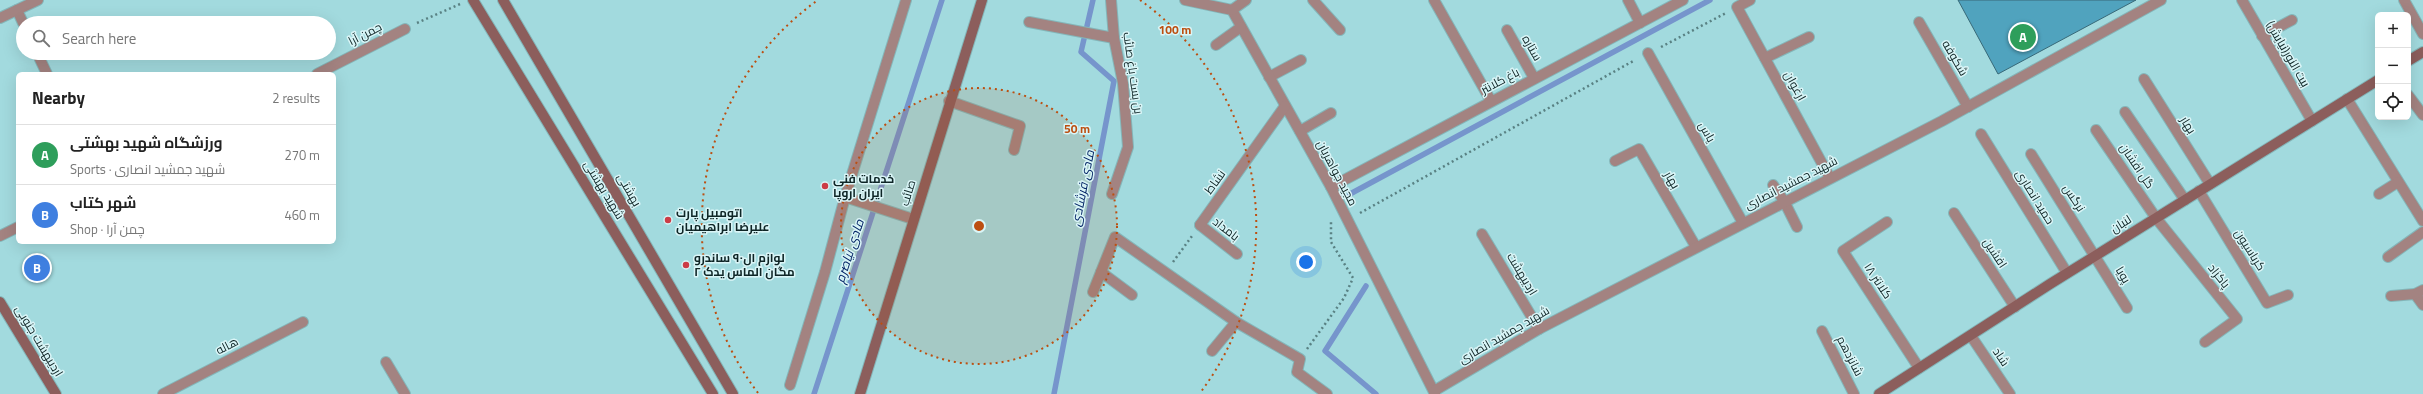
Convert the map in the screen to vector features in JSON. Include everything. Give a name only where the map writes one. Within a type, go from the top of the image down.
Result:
[{"type":"main road","name":"شهید بهشتی","points":[[473,0],[713,394]]},
{"type":"main road","name":"بهشتی","points":[[503,0],[733,394]]},
{"type":"main road","name":"صائب","points":[[860,394],[949,102],[982,0]]},
{"type":"main road","points":[[2411,59],[2423,52]]},
{"type":"main road","name":"لنبان","points":[[1885,392],[1919,368],[2067,273],[2375,82]]},
{"type":"main road","name":"اردیبهشت جنوبی","points":[[0,302],[56,394]]},
{"type":"street","points":[[0,18],[38,0]]},
{"type":"street","points":[[790,385],[825,272],[845,197],[906,0]]},
{"type":"street","name":"بن بست باغ صائب","points":[[1112,0],[1114,38],[1124,83],[1128,146],[1112,194]]},
{"type":"street","points":[[1185,0],[1232,10],[1246,0]]},
{"type":"street","points":[[1313,0],[1340,30]]},
{"type":"street","points":[[1434,0],[1491,101]]},
{"type":"street","points":[[1628,0],[1640,23]]},
{"type":"street","name":"باغ کلانتر","points":[[1331,187],[1683,0]]},
{"type":"street","points":[[1737,7],[1750,0]]},
{"type":"street","name":"شهید جمشید انصاری","points":[[1434,393],[1539,329],[1968,107],[2161,0]]},
{"type":"street","name":"بیت النور(نیایش)","points":[[2242,0],[2312,121]]},
{"type":"street","points":[[2404,0],[2423,34]]},
{"type":"street","name":"ارغوان","points":[[1737,7],[1830,178]]},
{"type":"street","points":[[17,10],[20,16]]},
{"type":"street","name":"مجید جواهریان","points":[[1232,10],[1331,187],[1434,393]]},
{"type":"street","points":[[2262,36],[2292,20]]},
{"type":"street","points":[[1029,22],[1114,38]]},
{"type":"street","name":"شکوفه","points":[[1919,22],[1968,107]]},
{"type":"street","points":[[1216,45],[1241,27]]},
{"type":"street","name":"چمن آرا","points":[[320,72],[405,29]]},
{"type":"street","name":"ستاره","points":[[1507,30],[1534,78]]},
{"type":"street","points":[[1764,58],[1809,37]]},
{"type":"street","name":"یاس","points":[[1648,53],[1743,223]]},
{"type":"street","points":[[40,60],[46,72]]},
{"type":"street","points":[[1269,76],[1302,60]]},
{"type":"street","name":"بهار","points":[[2144,79],[2210,184]]},
{"type":"street","points":[[2347,99],[2423,221]]},
{"type":"street","points":[[2411,100],[2423,115]]},
{"type":"street","points":[[949,102],[1020,126],[1014,150]]},
{"type":"street","name":"نشاط","points":[[1200,225],[1286,106]]},
{"type":"street","points":[[2125,112],[2185,200]]},
{"type":"street","points":[[1300,131],[1331,113]]},
{"type":"street","name":"گل افشان","points":[[2096,130],[2156,218]]},
{"type":"street","name":"حمید انصاری","points":[[1981,134],[2067,273]]},
{"type":"street","name":"بهار","points":[[1616,161],[1639,149],[1696,247]]},
{"type":"street","name":"نرگس","points":[[2031,154],[2096,255]]},
{"type":"street","points":[[2379,194],[2398,182]]},
{"type":"street","points":[[1773,185],[1784,201],[1797,227]]},
{"type":"street","name":"کرباسیون","points":[[2199,192],[2267,304],[2288,295]]},
{"type":"street","points":[[845,197],[886,209],[913,219]]},
{"type":"street","name":"افشین","points":[[1954,213],[2015,307]]},
{"type":"street","name":"پاکزاد","points":[[2156,218],[2237,319],[2205,342]]},
{"type":"street","name":"کلانتر ۱۸","points":[[1887,222],[1843,251],[1919,368]]},
{"type":"street","name":"بامداد","points":[[1200,225],[1236,254]]},
{"type":"street","points":[[0,236],[16,228]]},
{"type":"street","points":[[2388,257],[2423,232]]},
{"type":"street","name":"اردیبهشت","points":[[1482,234],[1539,329]]},
{"type":"street","points":[[1094,292],[1115,237],[1236,322],[1300,359],[1297,372],[1327,394]]},
{"type":"street","name":"پویا","points":[[2096,255],[2127,308]]},
{"type":"street","points":[[1101,272],[1132,295]]},
{"type":"street","points":[[2391,296],[2419,292],[2423,305]]},
{"type":"street","name":"هاله","points":[[163,394],[303,322]]},
{"type":"street","points":[[1212,351],[1236,322]]},
{"type":"street","name":"شانزدهم","points":[[1822,330],[1854,394]]},
{"type":"street","name":"شاد","points":[[1971,336],[2010,394]]},
{"type":"street","points":[[386,362],[405,394]]},
{"type":"path","points":[[405,29],[463,3]]},
{"type":"path","points":[[1347,219],[1648,53],[1737,7]]},
{"type":"path","points":[[1300,359],[1344,298],[1353,278],[1331,242],[1331,218]]},
{"type":"path","points":[[1166,273],[1200,225]]},
{"type":"building","points":[[1958,0],[2136,0],[1998,74]]},
{"type":"waterway","name":"مادی نیاصرم","points":[[814,394],[942,0]]},
{"type":"waterway","name":"مادی فرشادی","points":[[1054,394],[1114,81],[1081,52],[1093,0]]},
{"type":"waterway","points":[[1350,194],[1710,0]]},
{"type":"waterway","points":[[1366,286],[1325,351],[1376,394]]},
{"type":"place","name":"ورزشگاه شهید بهشتی","points":[[2023,37]]},
{"type":"place","name":"خدمات فنی ایران اروپا","points":[[825,186]]},
{"type":"place","name":"اتومبیل پارت علیرضا ابراهیمیان","points":[[668,220]]},
{"type":"place","name":"لوازم ال۹۰ ساندرو مگان الماس یدک ۲","points":[[686,265]]},
{"type":"place","name":"شهر کتاب","points":[[37,268]]}]
